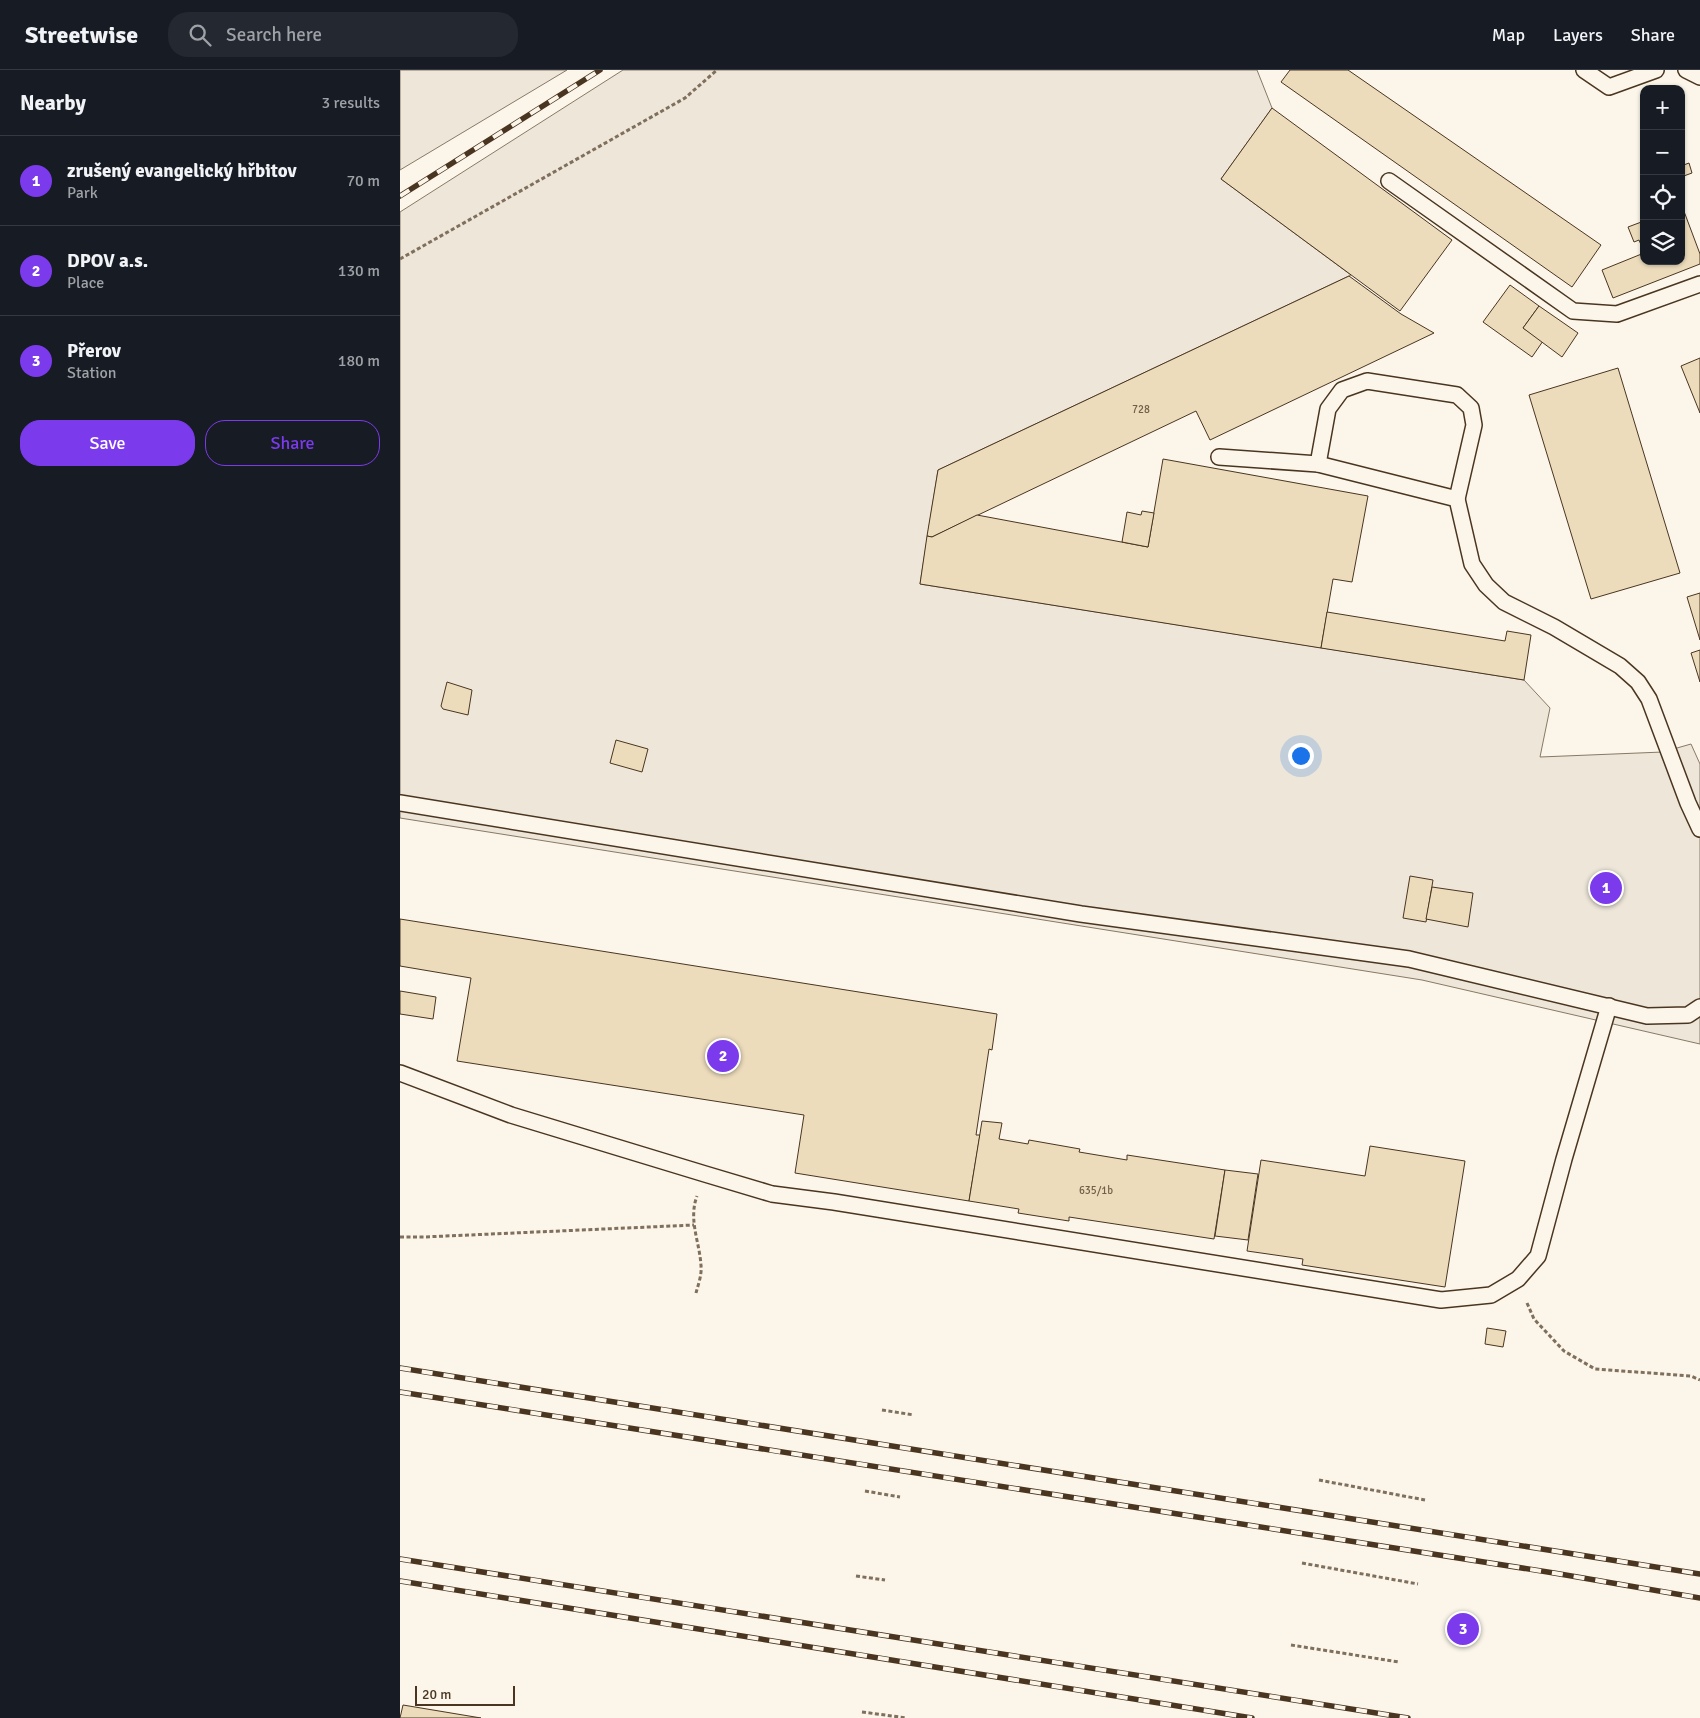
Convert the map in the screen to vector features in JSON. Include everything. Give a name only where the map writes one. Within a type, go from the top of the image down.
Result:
[{"type":"lane","points":[[1584,70],[1609,87],[1656,70]]},
{"type":"lane","points":[[1686,70],[1700,77]]},
{"type":"lane","points":[[1389,182],[1573,311],[1617,314],[1700,284]]},
{"type":"lane","points":[[1318,464],[1328,409],[1342,390],[1367,381],[1457,395],[1471,408],[1474,425],[1457,499],[1472,564],[1486,585],[1504,602],[1620,666],[1638,682],[1649,699],[1688,803],[1700,828]]},
{"type":"lane","points":[[1219,457],[1318,464],[1457,499]]},
{"type":"lane","points":[[400,803],[1081,914],[1409,959],[1646,1016],[1688,1014],[1700,1007]]},
{"type":"lane","points":[[400,1073],[511,1115],[772,1194],[834,1202],[1441,1300],[1491,1295],[1518,1279],[1538,1256],[1564,1158],[1609,1006]]},
{"type":"path","points":[[400,259],[685,98],[717,70]]},
{"type":"path","points":[[696,1293],[702,1268],[694,1225],[694,1205],[705,1174]]},
{"type":"path","points":[[400,1237],[694,1225]]},
{"type":"path","points":[[1518,1279],[1534,1319],[1564,1351],[1581,1362],[1595,1369],[1691,1376],[1700,1380]]},
{"type":"path","points":[[882,1410],[914,1415]]},
{"type":"path","points":[[1319,1480],[1425,1500]]},
{"type":"path","points":[[866,1491],[900,1497]]},
{"type":"path","points":[[1302,1563],[1418,1584]]},
{"type":"path","points":[[856,1576],[885,1580]]},
{"type":"path","points":[[1291,1645],[1399,1662]]},
{"type":"path","points":[[862,1712],[907,1718]]},
{"type":"shaded area","points":[[400,70],[567,70],[400,170]]},
{"type":"shaded area","points":[[623,70],[1257,70],[1272,108],[1221,179],[1351,275],[938,470],[920,584],[1524,680],[1550,708],[1540,757],[1663,752],[1691,744],[1700,764],[1700,1044],[1422,980],[400,818],[400,212]]},
{"type":"building","points":[[1290,70],[1348,70],[1601,245],[1572,287],[1281,82]]},
{"type":"building","points":[[1272,108],[1452,240],[1400,311],[1221,179]]},
{"type":"building","points":[[1689,163],[1692,173],[1685,176],[1685,175],[1685,164]]},
{"type":"building","points":[[1685,214],[1700,254],[1700,264],[1613,298],[1602,270],[1640,255],[1640,265],[1685,265]]},
{"type":"building","points":[[1640,222],[1640,242],[1639,240],[1634,242],[1628,227]]},
{"type":"building","points":[[1349,276],[1401,314],[1434,333],[1210,440],[1196,411],[932,537],[927,536],[938,470]]},
{"type":"building","points":[[1510,285],[1539,306],[1523,328],[1543,341],[1532,357],[1483,322]]},
{"type":"building","points":[[1539,306],[1578,333],[1562,357],[1523,328]]},
{"type":"building","points":[[1700,358],[1700,413],[1681,366]]},
{"type":"building","points":[[1618,368],[1680,573],[1591,599],[1529,395]]},
{"type":"building","points":[[1163,459],[1368,496],[1352,582],[1333,579],[1321,648],[920,584],[927,536],[932,537],[977,515],[1148,547]]},
{"type":"building","points":[[1142,511],[1154,513],[1148,547],[1122,542],[1127,512],[1141,515]]},
{"type":"building","points":[[1700,593],[1700,640],[1687,597]]},
{"type":"building","points":[[1327,612],[1505,641],[1507,631],[1531,635],[1524,680],[1321,648]]},
{"type":"building","points":[[1700,650],[1700,682],[1691,653]]},
{"type":"building","points":[[447,682],[472,690],[468,715],[443,709],[441,706]]},
{"type":"building","points":[[616,740],[648,749],[642,772],[610,763]]},
{"type":"building","points":[[1410,876],[1433,880],[1426,922],[1403,918]]},
{"type":"building","points":[[1432,887],[1473,893],[1468,927],[1426,919]]},
{"type":"building","points":[[400,919],[997,1014],[992,1050],[989,1049],[976,1135],[980,1135],[969,1201],[795,1173],[804,1115],[457,1061],[471,978],[400,966]]},
{"type":"building","points":[[400,991],[436,997],[433,1019],[400,1014]]},
{"type":"building","points":[[982,1121],[1002,1123],[999,1139],[1028,1144],[1029,1140],[1080,1149],[1079,1152],[1127,1160],[1127,1155],[1225,1170],[1214,1239],[1069,1217],[1069,1221],[1018,1213],[1019,1209],[969,1201]]},
{"type":"building","points":[[1370,1146],[1465,1161],[1445,1287],[1302,1265],[1303,1259],[1247,1251],[1261,1160],[1365,1176]]},
{"type":"building","points":[[1225,1170],[1258,1174],[1248,1240],[1215,1236]]},
{"type":"building","points":[[1487,1328],[1506,1331],[1503,1347],[1485,1344]]},
{"type":"building","points":[[403,1705],[481,1718],[400,1718]]},
{"type":"railway","points":[[400,196],[600,70]]},
{"type":"railway","points":[[400,1368],[1700,1574]]},
{"type":"railway","points":[[400,1392],[1554,1573],[1700,1598]]},
{"type":"railway","points":[[400,1559],[1408,1718]]},
{"type":"railway","points":[[400,1581],[1252,1718]]},
{"type":"place","name":"zrušený evangelický hřbitov","points":[[1606,888]]},
{"type":"place","name":"DPOV a.s.","points":[[723,1056]]},
{"type":"place","name":"Přerov","points":[[1463,1629]]}]
